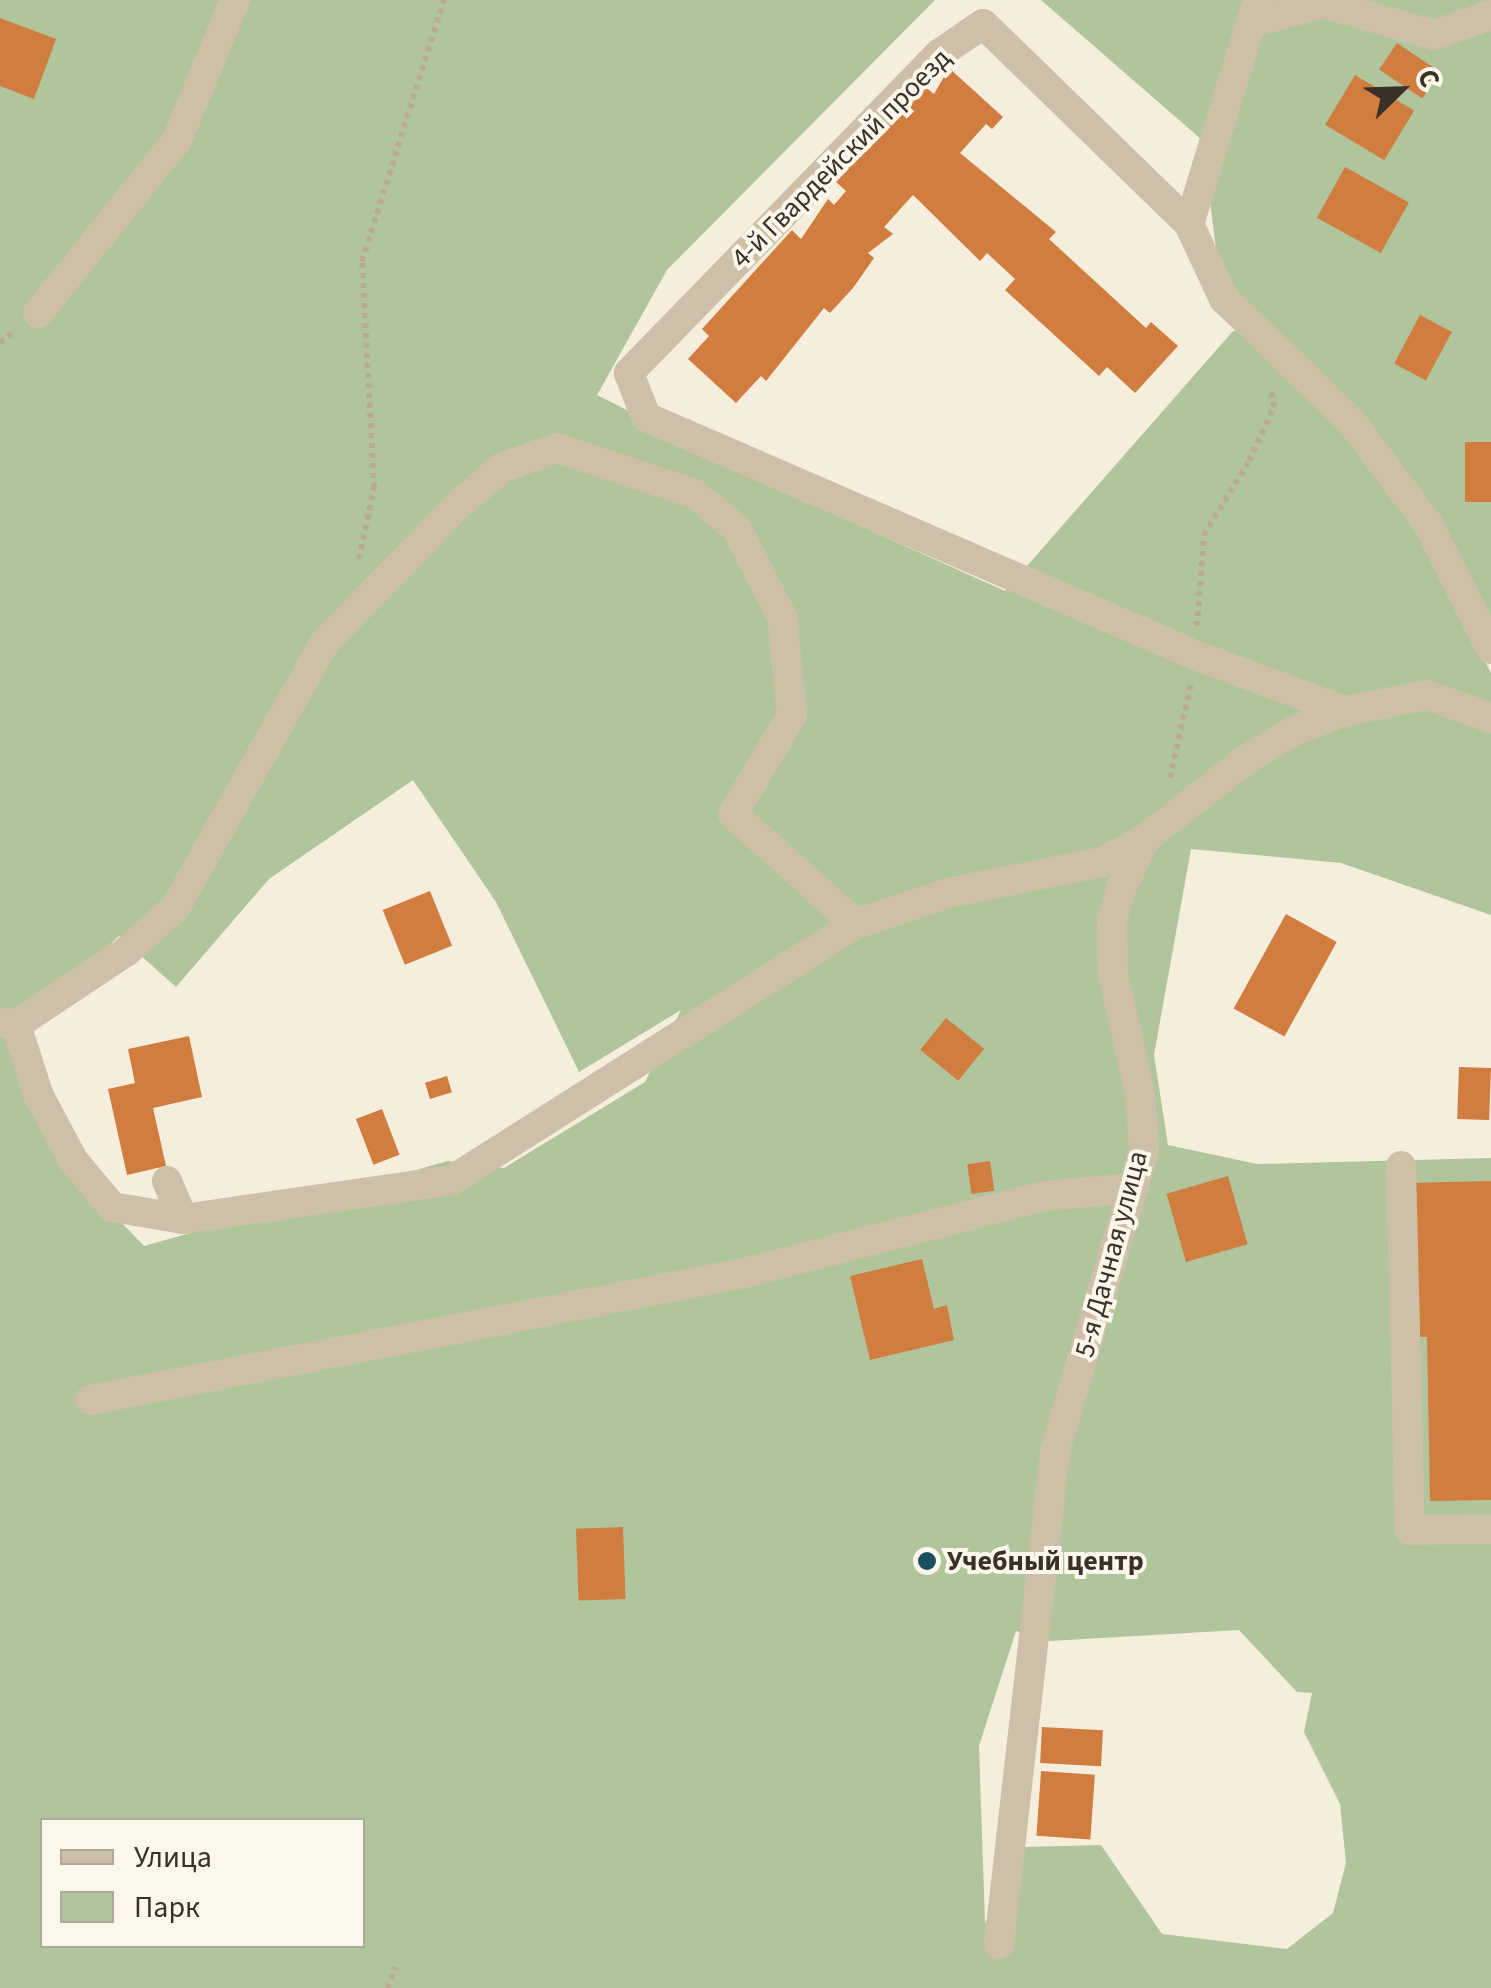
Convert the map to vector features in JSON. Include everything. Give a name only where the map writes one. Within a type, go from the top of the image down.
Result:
[{"type":"lane","points":[[38,313],[178,140],[235,0]]},
{"type":"lane","points":[[1491,15],[1434,35],[1323,3],[1256,11],[1189,224],[1224,300],[1351,420],[1428,524],[1491,649]]},
{"type":"lane","name":"4-й Гвардейский проезд","points":[[1189,224],[982,24],[939,54],[628,373],[646,417],[1196,655]]},
{"type":"lane","points":[[856,924],[733,814],[792,715],[782,618],[737,529],[695,494],[557,448],[502,467],[458,504],[325,642],[175,908],[127,952],[8,1024],[39,1096],[74,1160],[112,1207],[183,1219],[452,1180],[856,924],[948,893],[1102,862],[1145,840]]},
{"type":"lane","points":[[1196,655],[1345,711]]},
{"type":"lane","name":"5-я Дачная улица","points":[[999,1944],[1055,1451],[1144,1150],[1140,1094],[1118,1008],[1112,922],[1145,840],[1244,761],[1345,711],[1428,695],[1491,718]]},
{"type":"lane","points":[[1401,1166],[1410,1530],[1491,1529]]},
{"type":"lane","points":[[167,1180],[183,1219]]},
{"type":"lane","points":[[90,1400],[744,1273],[1044,1196],[1134,1188]]},
{"type":"path","points":[[359,563],[374,488],[362,261],[444,0]]},
{"type":"path","points":[[1166,788],[1196,655],[1204,535],[1274,408],[1260,334]]},
{"type":"path","points":[[387,1988],[396,1967]]},
{"type":"green space","points":[[0,0],[935,0],[667,270],[597,395],[823,509],[1005,591],[1233,331],[1243,331],[1346,429],[1418,530],[1491,673],[1491,915],[1341,863],[1191,849],[1154,1055],[1168,1145],[1257,1164],[1491,1158],[1491,1988],[0,1988]],"holes":[[[413,780],[496,902],[579,1072],[681,1010],[645,1082],[504,1168],[448,1161],[144,1246],[49,1147],[12,1037],[119,936],[176,987],[269,879]],[[1239,1630],[1297,1692],[1312,1693],[1304,1732],[1340,1804],[1346,1863],[1333,1913],[1287,1949],[1162,1934],[1101,1845],[1024,1847],[985,1923],[979,1746],[1016,1631],[1050,1641]]]},
{"type":"green space","points":[[1041,0],[1491,0],[1491,621],[1240,298],[1216,249],[1202,140]]},
{"type":"building","points":[[0,18],[56,39],[34,99],[0,86]]},
{"type":"building","points":[[1397,43],[1440,72],[1422,99],[1379,70]]},
{"type":"building","points":[[949,68],[1003,117],[992,129],[986,124],[960,153],[1056,232],[1049,239],[1146,328],[1151,322],[1178,346],[1135,393],[1107,367],[1099,376],[1005,290],[1015,279],[987,253],[980,261],[913,195],[884,227],[893,234],[868,253],[874,258],[853,288],[830,313],[824,308],[766,381],[761,376],[736,403],[688,359],[709,336],[702,329],[792,230],[801,239],[828,199],[834,205],[846,191],[836,182],[923,85],[934,94]]},
{"type":"building","points":[[1355,75],[1414,111],[1384,160],[1325,125]]},
{"type":"building","points":[[1345,167],[1409,202],[1381,253],[1317,218]]},
{"type":"building","points":[[1420,315],[1452,332],[1426,380],[1394,364]]},
{"type":"building","points":[[1465,442],[1491,442],[1491,502],[1465,502]]},
{"type":"building","points":[[430,891],[452,946],[405,965],[383,910]]},
{"type":"building","points":[[1286,914],[1337,942],[1284,1037],[1234,1008]]},
{"type":"building","points":[[946,1018],[984,1049],[958,1081],[920,1050]]},
{"type":"building","points":[[189,1036],[202,1097],[153,1108],[166,1166],[127,1175],[108,1089],[135,1083],[128,1049]]},
{"type":"building","points":[[1459,1067],[1491,1068],[1489,1120],[1457,1119]]},
{"type":"building","points":[[447,1076],[452,1092],[430,1099],[425,1083]]},
{"type":"building","points":[[382,1109],[400,1155],[373,1165],[356,1119]]},
{"type":"building","points":[[990,1161],[994,1191],[971,1194],[967,1164]]},
{"type":"building","points":[[1228,1176],[1248,1244],[1186,1262],[1166,1194]]},
{"type":"building","points":[[1491,1181],[1491,1500],[1430,1501],[1427,1337],[1411,1337],[1407,1183]]},
{"type":"building","points":[[922,1259],[934,1309],[947,1305],[954,1340],[870,1360],[850,1276]]},
{"type":"building","points":[[623,1527],[626,1599],[579,1601],[576,1529]]},
{"type":"building","points":[[1042,1727],[1103,1730],[1101,1766],[1040,1763]]},
{"type":"building","points":[[1041,1771],[1095,1775],[1090,1840],[1036,1836]]},
{"type":"place","name":"Учебный центр","points":[[927,1561]]}]
